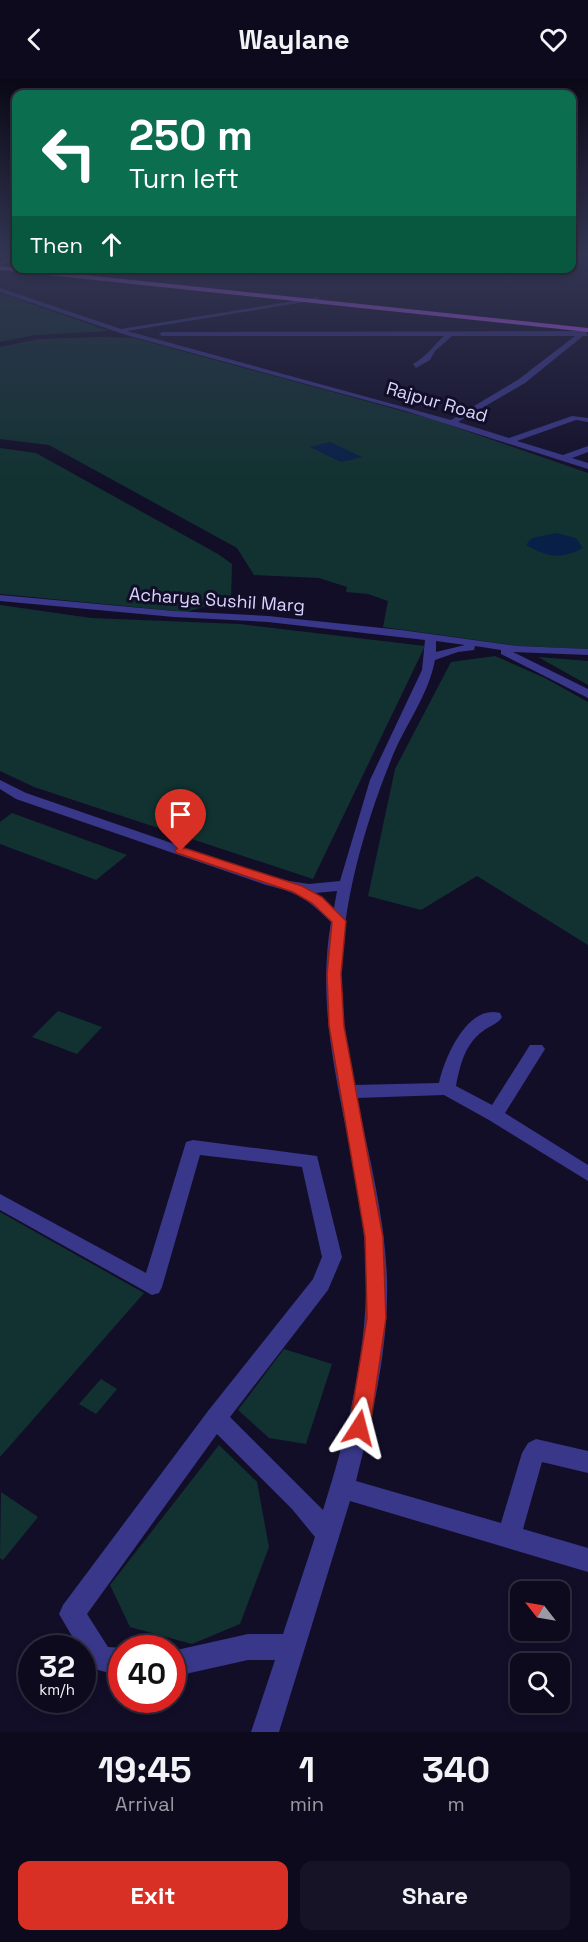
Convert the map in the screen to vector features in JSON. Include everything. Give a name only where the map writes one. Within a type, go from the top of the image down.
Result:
[{"type":"street","name":"Rajpur Road","points":[[126,332],[224,356],[453,422],[588,466]]},
{"type":"street","points":[[162,334],[533,332]]},
{"type":"street","points":[[453,422],[522,381],[585,332]]},
{"type":"street","points":[[228,343],[231,334]]},
{"type":"street","points":[[416,366],[428,359],[432,350],[450,334]]},
{"type":"street","points":[[512,440],[575,418],[588,420]]},
{"type":"street","points":[[564,458],[588,449]]},
{"type":"street","name":"Acharya Sushil Marg","points":[[0,598],[174,614],[268,619],[518,649]]},
{"type":"street","points":[[265,1732],[343,1488],[359,1428],[377,1318],[374,1237],[336,1026],[334,974],[339,921],[364,821],[386,757],[418,696],[430,658],[431,638]]},
{"type":"street","points":[[430,658],[462,648],[588,652]]},
{"type":"street","points":[[503,651],[588,694]]},
{"type":"street","points":[[0,784],[21,796],[297,889],[317,900],[339,921]]},
{"type":"street","points":[[297,889],[317,890],[347,884]]},
{"type":"street","points":[[447,1089],[458,1049],[465,1037],[479,1025],[494,1017]]},
{"type":"street","points":[[495,1114],[536,1048]]},
{"type":"street","points":[[347,1092],[447,1089],[495,1114],[587,1170]]},
{"type":"street","points":[[0,1201],[152,1287],[193,1148],[310,1161],[332,1257],[321,1284],[216,1418],[72,1614],[101,1659],[108,1660]]},
{"type":"street","points":[[216,1418],[300,1501],[328,1534]]},
{"type":"street","points":[[508,1537],[533,1453],[536,1450],[588,1462]]},
{"type":"street","points":[[343,1488],[588,1560]]},
{"type":"street","points":[[186,1661],[248,1647],[292,1647]]},
{"type":"green space","points":[[0,332],[87,332],[35,335],[0,342]]},
{"type":"green space","points":[[134,338],[432,419],[588,473],[588,649],[519,646],[383,627],[388,601],[368,594],[346,592],[347,587],[319,578],[254,575],[237,548],[49,445],[0,439],[0,347],[39,339]]},
{"type":"green space","points":[[0,448],[36,453],[218,554],[232,564],[231,599],[186,612],[0,594]]},
{"type":"green space","points":[[0,605],[91,618],[240,624],[425,646],[313,879],[34,787],[0,771]]},
{"type":"green space","points":[[495,656],[545,678],[588,702],[588,945],[477,876],[421,910],[368,896],[395,769],[451,662]]},
{"type":"green space","points":[[538,657],[588,661],[588,685]]},
{"type":"green space","points":[[12,813],[127,855],[96,880],[0,844],[0,822]]},
{"type":"green space","points":[[58,1011],[102,1027],[77,1054],[32,1037]]},
{"type":"green space","points":[[0,1212],[144,1293],[0,1457]]},
{"type":"green space","points":[[284,1349],[332,1364],[306,1444],[269,1438],[238,1410]]},
{"type":"green space","points":[[101,1379],[117,1389],[96,1414],[79,1404]]},
{"type":"green space","points":[[219,1445],[257,1482],[269,1547],[240,1624],[192,1644],[186,1642],[186,1635],[159,1635],[130,1627],[110,1585]]},
{"type":"green space","points":[[1,1492],[38,1517],[3,1560],[0,1558]]},
{"type":"water","points":[[330,442],[362,457],[341,462],[310,447]]},
{"type":"water","points":[[556,533],[576,538],[583,548],[554,556],[526,545],[532,538]]},
{"type":"route","points":[[181,851],[297,889],[317,900],[339,921],[334,974],[336,1026],[374,1237],[377,1318],[359,1428]]}]
